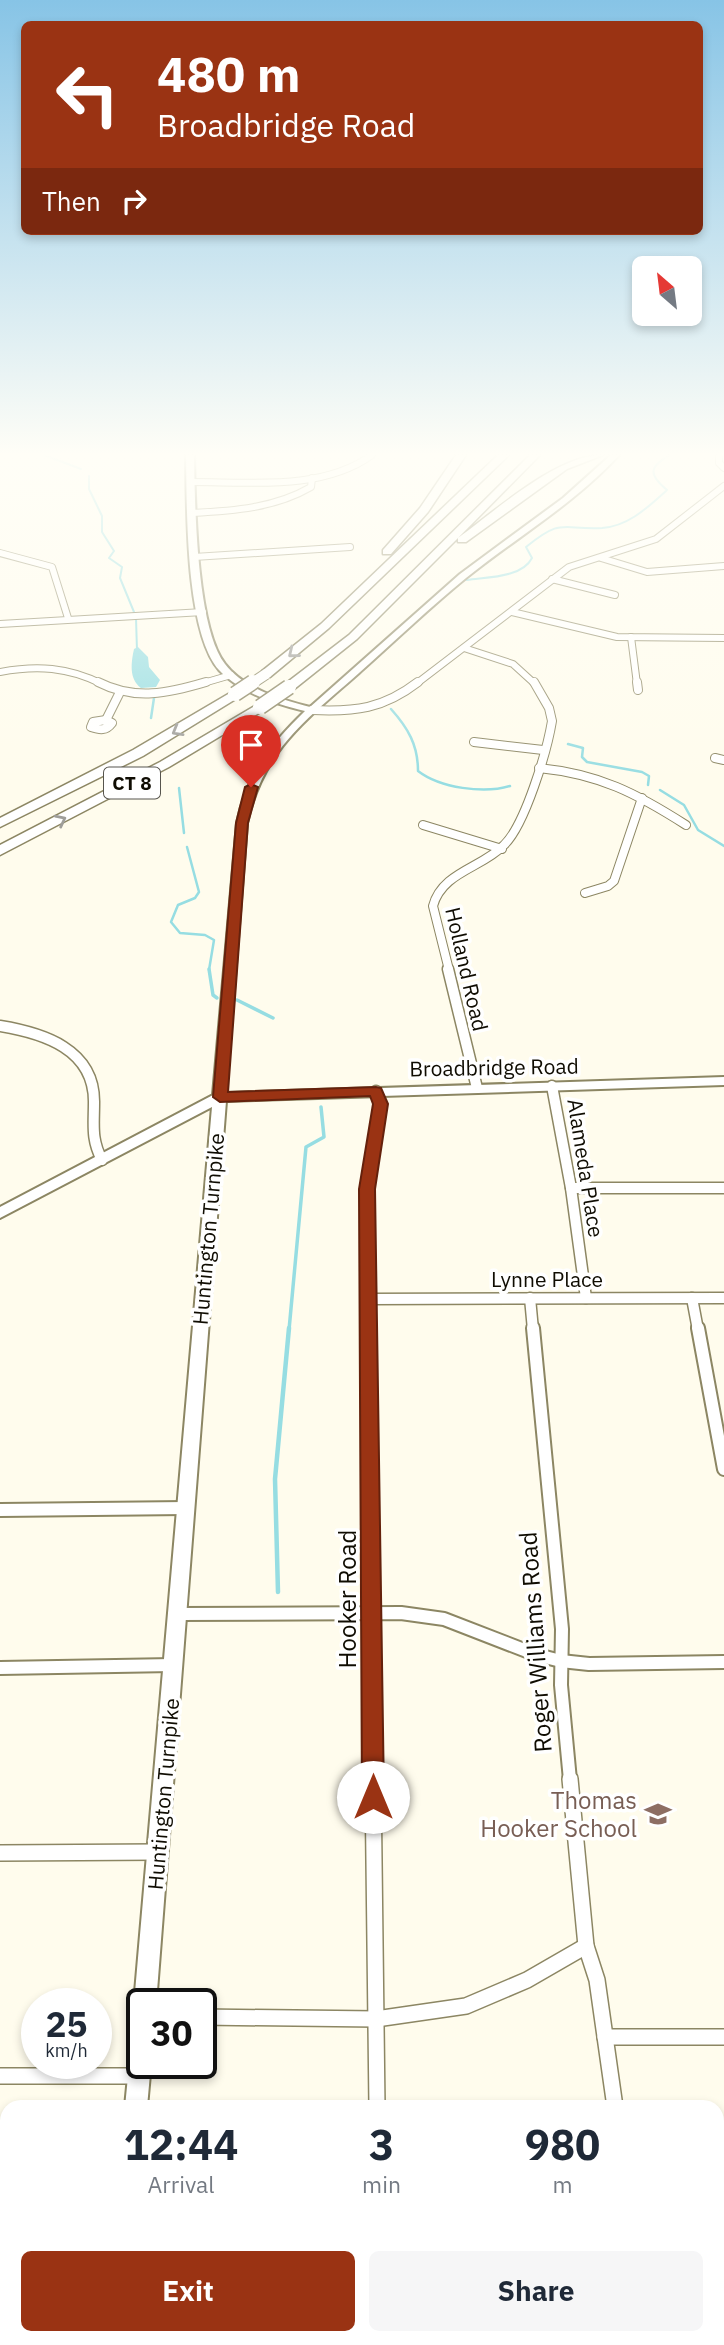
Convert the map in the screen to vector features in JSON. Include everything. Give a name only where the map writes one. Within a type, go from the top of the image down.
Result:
[{"type":"highway","points":[[325,626],[378,564]]},
{"type":"highway","name":"CT 8","points":[[0,824],[148,748],[266,674],[325,626],[389,564]]},
{"type":"highway","name":"CT 8","points":[[0,851],[137,780],[207,741],[260,707],[353,637],[424,564]]},
{"type":"highway","points":[[409,579],[429,564]]},
{"type":"main road","points":[[195,564],[212,654],[231,675],[259,692],[312,710]]},
{"type":"main road","name":"Huntington Turnpike","points":[[146,1988],[202,1284],[244,812],[256,778],[267,759],[312,710],[479,564]]},
{"type":"main road","name":"Broadbridge Road","points":[[0,1213],[220,1097],[724,1081]]},
{"type":"main road","points":[[137,2100],[140,2079]]},
{"type":"street","points":[[42,564],[52,567],[68,618]]},
{"type":"street","points":[[312,710],[348,712],[386,704],[414,688],[552,579],[576,564]]},
{"type":"street","points":[[623,564],[647,572],[724,566]]},
{"type":"street","points":[[552,579],[615,595]]},
{"type":"street","points":[[0,624],[203,612]]},
{"type":"street","points":[[512,612],[583,630],[631,637],[724,638]]},
{"type":"street","points":[[631,637],[638,690]]},
{"type":"street","name":"Holland Road","points":[[464,648],[519,666],[535,679],[552,716],[539,768],[522,816],[509,841],[502,849],[443,884],[434,897],[433,906],[477,1088]]},
{"type":"street","points":[[0,673],[26,667],[58,668],[83,675],[120,692],[141,694],[176,690],[231,675]]},
{"type":"street","points":[[106,720],[120,692]]},
{"type":"street","points":[[474,742],[543,750]]},
{"type":"street","points":[[715,758],[724,761]]},
{"type":"street","points":[[539,768],[586,773],[619,785],[686,825]]},
{"type":"street","points":[[585,893],[608,886],[614,881],[642,798]]},
{"type":"street","points":[[423,825],[502,849]]},
{"type":"street","points":[[0,1026],[53,1038],[77,1056],[94,1090],[90,1124],[92,1138],[102,1160]]},
{"type":"street","name":"Alameda Place","points":[[552,1087],[571,1188],[586,1298]]},
{"type":"street","name":"Hooker Road","points":[[376,1091],[380,1104],[367,1189],[377,2100]]},
{"type":"street","points":[[571,1188],[724,1188]]},
{"type":"street","name":"Roger Williams Road","points":[[530,1298],[562,1629],[561,1685],[586,1946],[597,1980],[614,2100]]},
{"type":"street","points":[[692,1298],[724,1469]]},
{"type":"street","name":"Lynne Place","points":[[370,1299],[724,1298]]},
{"type":"street","points":[[0,1510],[186,1508]]},
{"type":"street","points":[[178,1614],[371,1611],[444,1619],[561,1661],[589,1664],[724,1662]]},
{"type":"street","points":[[0,1668],[173,1665]]},
{"type":"street","points":[[0,1853],[158,1852]]},
{"type":"street","points":[[217,2017],[376,2019],[466,2006],[527,1980],[586,1946]]},
{"type":"street","points":[[605,2037],[724,2037]]},
{"type":"street","points":[[0,2076],[126,2076]]},
{"type":"water","points":[[138,647],[148,657],[149,667],[160,680],[156,687],[141,688],[134,680],[132,660],[134,649]]},
{"type":"waterway","points":[[118,564],[122,567],[120,578],[134,612]]},
{"type":"waterway","points":[[467,580],[512,573],[527,564]]},
{"type":"waterway","points":[[136,618],[137,651]]},
{"type":"waterway","points":[[151,718],[154,698]]},
{"type":"waterway","points":[[391,709],[411,737],[418,771],[427,777],[462,788],[510,786]]},
{"type":"waterway","points":[[568,744],[583,748],[582,757],[587,762],[642,772],[649,776],[648,785]]},
{"type":"waterway","points":[[179,788],[184,833]]},
{"type":"waterway","points":[[660,790],[684,805],[698,830],[724,846]]},
{"type":"waterway","points":[[187,847],[199,892],[195,898],[178,905],[171,922],[180,933],[205,935],[214,940],[209,970]]},
{"type":"waterway","points":[[209,970],[213,995],[217,998]]},
{"type":"waterway","points":[[237,1000],[273,1018]]},
{"type":"waterway","points":[[289,1330],[306,1147],[324,1137],[321,1107]]},
{"type":"waterway","points":[[278,1592],[275,1479],[289,1328]]},
{"type":"place","name":"Thomas Hooker School","points":[[658,1814]]},
{"type":"route","points":[[251,787],[242,823],[220,1097],[376,1091],[380,1104],[367,1189],[373,1797]]}]
